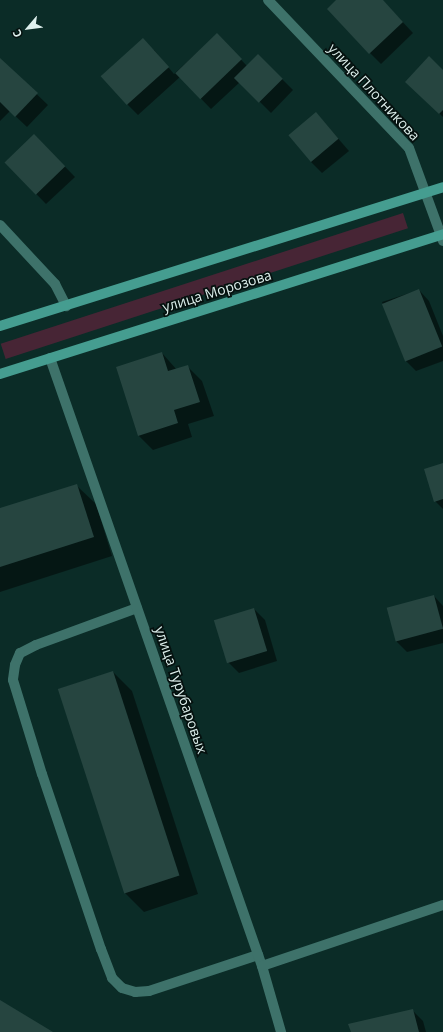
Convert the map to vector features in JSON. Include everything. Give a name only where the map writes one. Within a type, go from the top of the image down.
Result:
[{"type":"main road","points":[[0,326],[443,187]]},
{"type":"main road","name":"улица Морозова","points":[[0,374],[442,237]]},
{"type":"street","name":"улица Плотникова","points":[[268,0],[409,148],[442,237]]},
{"type":"street","points":[[0,225],[56,284],[66,306]]},
{"type":"street","name":"улица Турубаровых","points":[[50,358],[262,966],[281,1032]]},
{"type":"street","points":[[138,608],[36,645],[20,653],[14,665],[12,680],[101,949],[112,978],[122,988],[135,992],[149,991],[258,955]]},
{"type":"street","points":[[262,966],[443,905]]},
{"type":"shaded area","points":[[403,213],[408,228],[6,359],[1,344]]},
{"type":"building","points":[[336,0],[383,0],[403,22],[369,54],[327,9]]},
{"type":"building","points":[[217,33],[242,59],[200,99],[175,73]]},
{"type":"building","points":[[143,38],[169,67],[127,105],[101,76]]},
{"type":"building","points":[[258,54],[283,79],[259,103],[234,78]]},
{"type":"building","points":[[429,56],[443,70],[443,110],[439,114],[405,82]]},
{"type":"building","points":[[0,58],[38,93],[15,117],[0,102]]},
{"type":"building","points":[[316,112],[338,139],[311,162],[288,135]]},
{"type":"building","points":[[34,134],[65,166],[36,195],[5,162]]},
{"type":"building","points":[[419,289],[442,346],[405,361],[382,304]]},
{"type":"building","points":[[162,352],[168,371],[188,365],[200,402],[174,410],[178,423],[138,436],[116,367]]},
{"type":"building","points":[[443,463],[443,499],[434,502],[424,469]]},
{"type":"building","points":[[77,484],[94,537],[0,567],[0,508]]},
{"type":"building","points":[[434,595],[443,629],[396,641],[387,608]]},
{"type":"building","points":[[254,608],[267,651],[227,663],[214,620]]},
{"type":"building","points":[[113,671],[179,875],[124,893],[58,689]]},
{"type":"building","points":[[0,1000],[53,1032],[0,1032]]},
{"type":"building","points":[[413,1009],[419,1032],[351,1032],[348,1024]]}]
